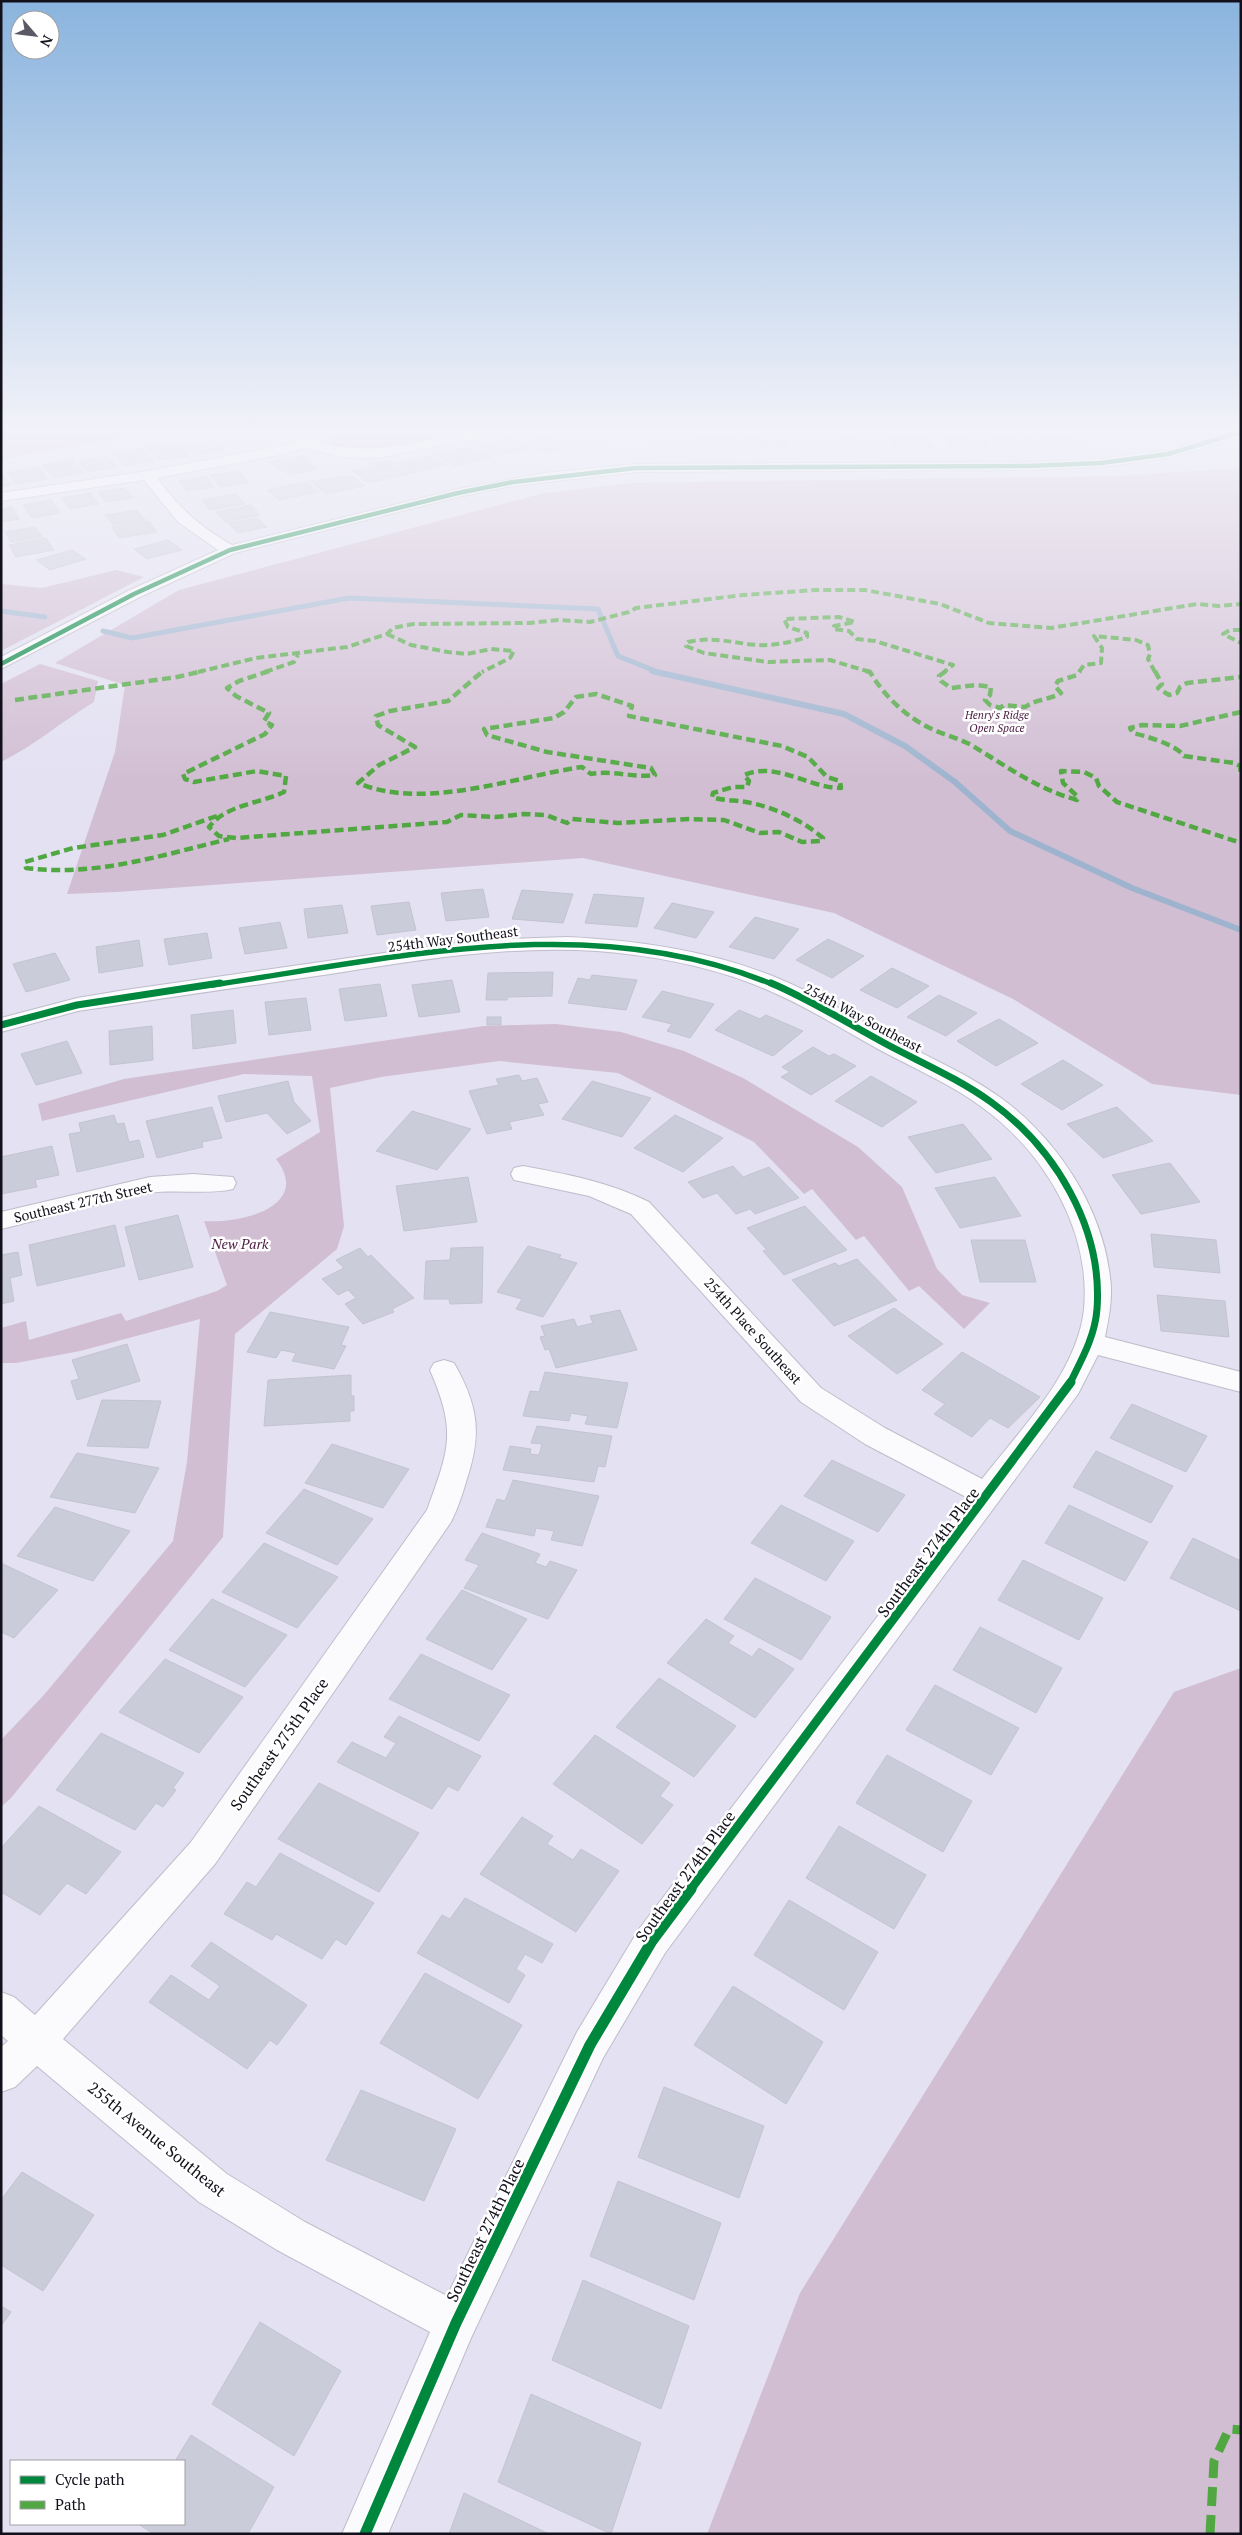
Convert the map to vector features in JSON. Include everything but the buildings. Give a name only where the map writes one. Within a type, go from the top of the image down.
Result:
[{"type":"street","points":[[220,544],[230,550]]},
{"type":"street","points":[[1,664],[134,594],[230,550],[253,544]]},
{"type":"street","name":"254th Way Southeast","points":[[1,1025],[77,1005],[125,997],[476,946],[546,943],[599,945],[697,960],[745,974],[804,999],[973,1092],[1003,1111],[1032,1138],[1053,1164],[1072,1195],[1097,1263],[1097,1307],[1090,1343]]},
{"type":"street","name":"254th Place Southeast","points":[[523,1174],[594,1188],[618,1196],[640,1208],[811,1395],[843,1418],[878,1439],[988,1495]]},
{"type":"street","name":"Southeast 277th Street","points":[[1,1222],[150,1185],[193,1182],[224,1183]]},
{"type":"street","points":[[1090,1343],[1241,1382]]},
{"type":"street","name":"Southeast 274th Place","points":[[366,2534],[456,2323],[590,2045],[652,1941],[1068,1387],[1090,1343]]},
{"type":"street","name":"Southeast 275th Place","points":[[1,2073],[38,2039],[203,1853],[440,1514],[464,1434],[457,1399],[444,1370]]},
{"type":"street","name":"255th Avenue Southeast","points":[[1,2010],[38,2039],[135,2125],[213,2188],[291,2236],[456,2323]]},
{"type":"path","points":[[1,695],[16,700],[8,715],[5,733],[1,738]]},
{"type":"green space","name":"Henry's Ridge Open Space","points":[[351,544],[1241,544],[1241,1095],[1152,1084],[1013,999],[834,913],[583,858],[67,894],[115,752],[125,685],[55,663],[179,590]]},
{"type":"green space","points":[[116,570],[144,577],[1,651],[1,584],[42,588]]},
{"type":"green space","points":[[40,664],[98,681],[94,702],[25,749],[1,762],[1,684]]},
{"type":"green space","name":"New Park","points":[[556,1024],[621,1032],[684,1051],[743,1078],[858,1147],[902,1187],[937,1269],[962,1295],[990,1303],[964,1329],[919,1286],[909,1291],[864,1236],[856,1240],[812,1189],[804,1194],[754,1142],[618,1073],[499,1061],[381,1077],[330,1088],[344,1226],[337,1249],[235,1334],[223,1537],[11,1798],[1,1807],[1,1740],[43,1696],[173,1541],[187,1462],[200,1319],[80,1351],[16,1363],[1,1363],[1,1328],[26,1321],[29,1340],[121,1313],[126,1321],[217,1291],[227,1285],[204,1221],[235,1219],[252,1215],[267,1209],[279,1201],[285,1189],[285,1176],[276,1159],[320,1132],[312,1076],[244,1074],[42,1121],[38,1104],[124,1079],[484,1026]]},
{"type":"green space","points":[[1241,1668],[1241,2534],[707,2534],[800,2293],[1174,1692]]},
{"type":"waterway","points":[[103,631],[132,638],[349,598],[598,609],[618,656],[658,672]]},
{"type":"waterway","points":[[1,611],[45,617]]},
{"type":"waterway","points":[[652,671],[844,714],[905,746],[955,782],[1010,831],[1132,888],[1241,930]]},
{"type":"marked path","points":[[15,700],[177,677],[256,658],[347,647],[387,634],[393,628],[413,624],[448,622],[529,623],[558,620],[590,622],[629,612],[636,608],[743,595],[797,593],[816,590],[865,590],[940,604],[989,623],[1051,628],[1197,604],[1219,606],[1241,604]]},
{"type":"marked path","points":[[1241,677],[1187,683],[1180,687],[1177,693],[1166,694],[1158,688],[1162,684],[1148,659],[1150,654],[1148,645],[1136,640],[1094,636],[1102,648],[1101,663],[1084,665],[1077,675],[1058,681],[1055,686],[1061,693],[1053,698],[1033,701],[1025,707],[1004,705],[1000,708],[990,705],[985,700],[990,695],[991,687],[976,685],[951,688],[941,681],[939,676],[953,665],[875,641],[857,639],[849,631],[833,629],[834,626],[855,622],[839,617],[784,619],[788,627],[807,633],[807,637],[782,644],[757,645],[707,639],[688,642],[686,646],[704,653],[768,662],[830,660],[870,672],[889,697],[912,717],[930,728],[967,743],[1048,791],[1077,800],[1077,796],[1063,783],[1061,771],[1084,772],[1096,778],[1099,786],[1117,802],[1241,843]]},
{"type":"marked path","points":[[1241,630],[1230,630],[1223,634],[1241,643]]},
{"type":"marked path","points":[[298,655],[294,662],[239,681],[227,688],[241,699],[269,713],[264,721],[272,725],[265,734],[183,774],[185,779],[194,782],[257,771],[286,776],[287,781],[283,786],[284,792],[232,809],[215,819],[209,827],[219,836],[236,838],[407,826],[447,822],[461,815],[496,817],[524,814],[546,815],[567,823],[572,819],[618,823],[689,819],[724,820],[760,833],[779,832],[802,842],[822,841],[823,838],[807,826],[776,811],[747,802],[712,797],[713,793],[733,787],[747,787],[749,781],[744,775],[766,770],[817,786],[841,788],[840,781],[827,777],[808,757],[782,746],[707,733],[629,716],[632,706],[612,697],[589,693],[576,697],[568,709],[550,719],[484,729],[487,735],[507,742],[547,752],[651,768],[655,775],[639,776],[607,772],[591,774],[582,767],[434,793],[404,794],[378,791],[358,783],[379,765],[415,747],[378,725],[376,716],[390,711],[448,701],[484,670],[510,658],[514,651],[491,649],[467,654],[448,652],[411,645],[387,634]]},
{"type":"marked path","points":[[1241,712],[1180,726],[1142,725],[1130,728],[1133,733],[1158,739],[1167,746],[1181,751],[1184,756],[1234,763],[1240,766],[1239,772],[1241,774]]},
{"type":"marked path","points":[[217,816],[163,835],[56,851],[25,862],[26,868],[50,871],[101,868],[128,864],[229,839]]},
{"type":"marked path","points":[[1210,2534],[1214,2461],[1229,2429],[1241,2430]]},
{"type":"cycle path","points":[[1,664],[134,594],[230,550],[253,544]]},
{"type":"cycle path","points":[[1,1025],[77,1005],[125,997],[357,963],[477,948],[537,944],[597,945],[671,955],[743,973],[780,987],[947,1075],[991,1102],[1027,1134],[1067,1186],[1082,1216],[1092,1247],[1097,1278],[1097,1310],[1088,1348],[1068,1387],[652,1941],[590,2045],[456,2323],[365,2534]]}]
